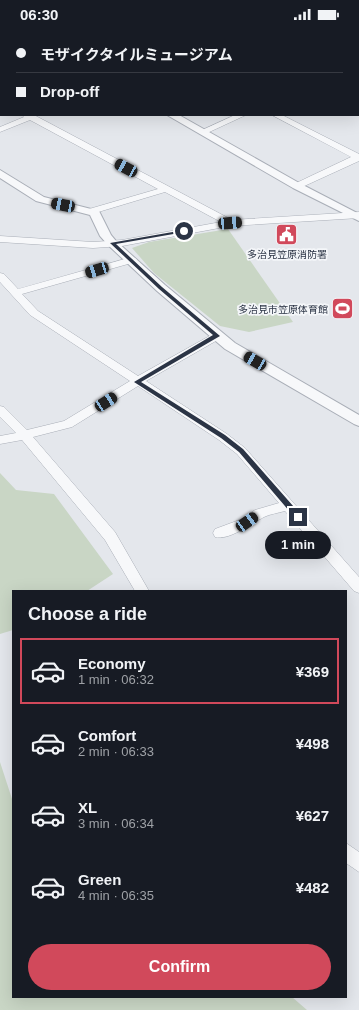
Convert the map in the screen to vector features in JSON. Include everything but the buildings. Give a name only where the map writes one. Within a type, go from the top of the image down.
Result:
[{"type":"street","points":[[0,130],[29,116],[230,223]]},
{"type":"street","points":[[174,116],[297,186],[357,216]]},
{"type":"street","points":[[202,132],[240,116]]},
{"type":"street","points":[[278,116],[359,157]]},
{"type":"street","points":[[297,186],[359,157]]},
{"type":"street","points":[[0,173],[40,199],[92,211],[166,189]]},
{"type":"street","points":[[92,211],[106,236],[112,243],[217,336],[230,346],[359,421]]},
{"type":"street","points":[[0,239],[93,245],[122,243],[230,223],[357,216]]},
{"type":"street","points":[[15,293],[132,260]]},
{"type":"street","points":[[1,278],[34,313],[223,437],[241,451],[359,587]]},
{"type":"street","points":[[0,440],[68,424],[217,336]]},
{"type":"street","points":[[0,410],[25,435],[110,536],[141,590]]},
{"type":"street","points":[[220,533],[247,522],[260,513],[288,505]]},
{"type":"street","points":[[347,853],[359,863]]},
{"type":"green space","points":[[228,229],[293,322],[249,332],[220,326],[154,273],[132,248],[149,242]]},
{"type":"green space","points":[[0,473],[16,490],[54,494],[113,574],[89,590],[12,590],[12,630],[0,634]]},
{"type":"green space","points":[[0,762],[12,799],[12,998],[293,998],[307,1010],[0,1010]]},
{"type":"place","name":"多治見笠原消防署","points":[[287,234]]},
{"type":"place","name":"多治見市笠原体育館","points":[[343,309]]},
{"type":"route","points":[[184,231],[122,243],[112,243],[217,336],[137,382],[223,437],[241,451],[298,517]]}]
